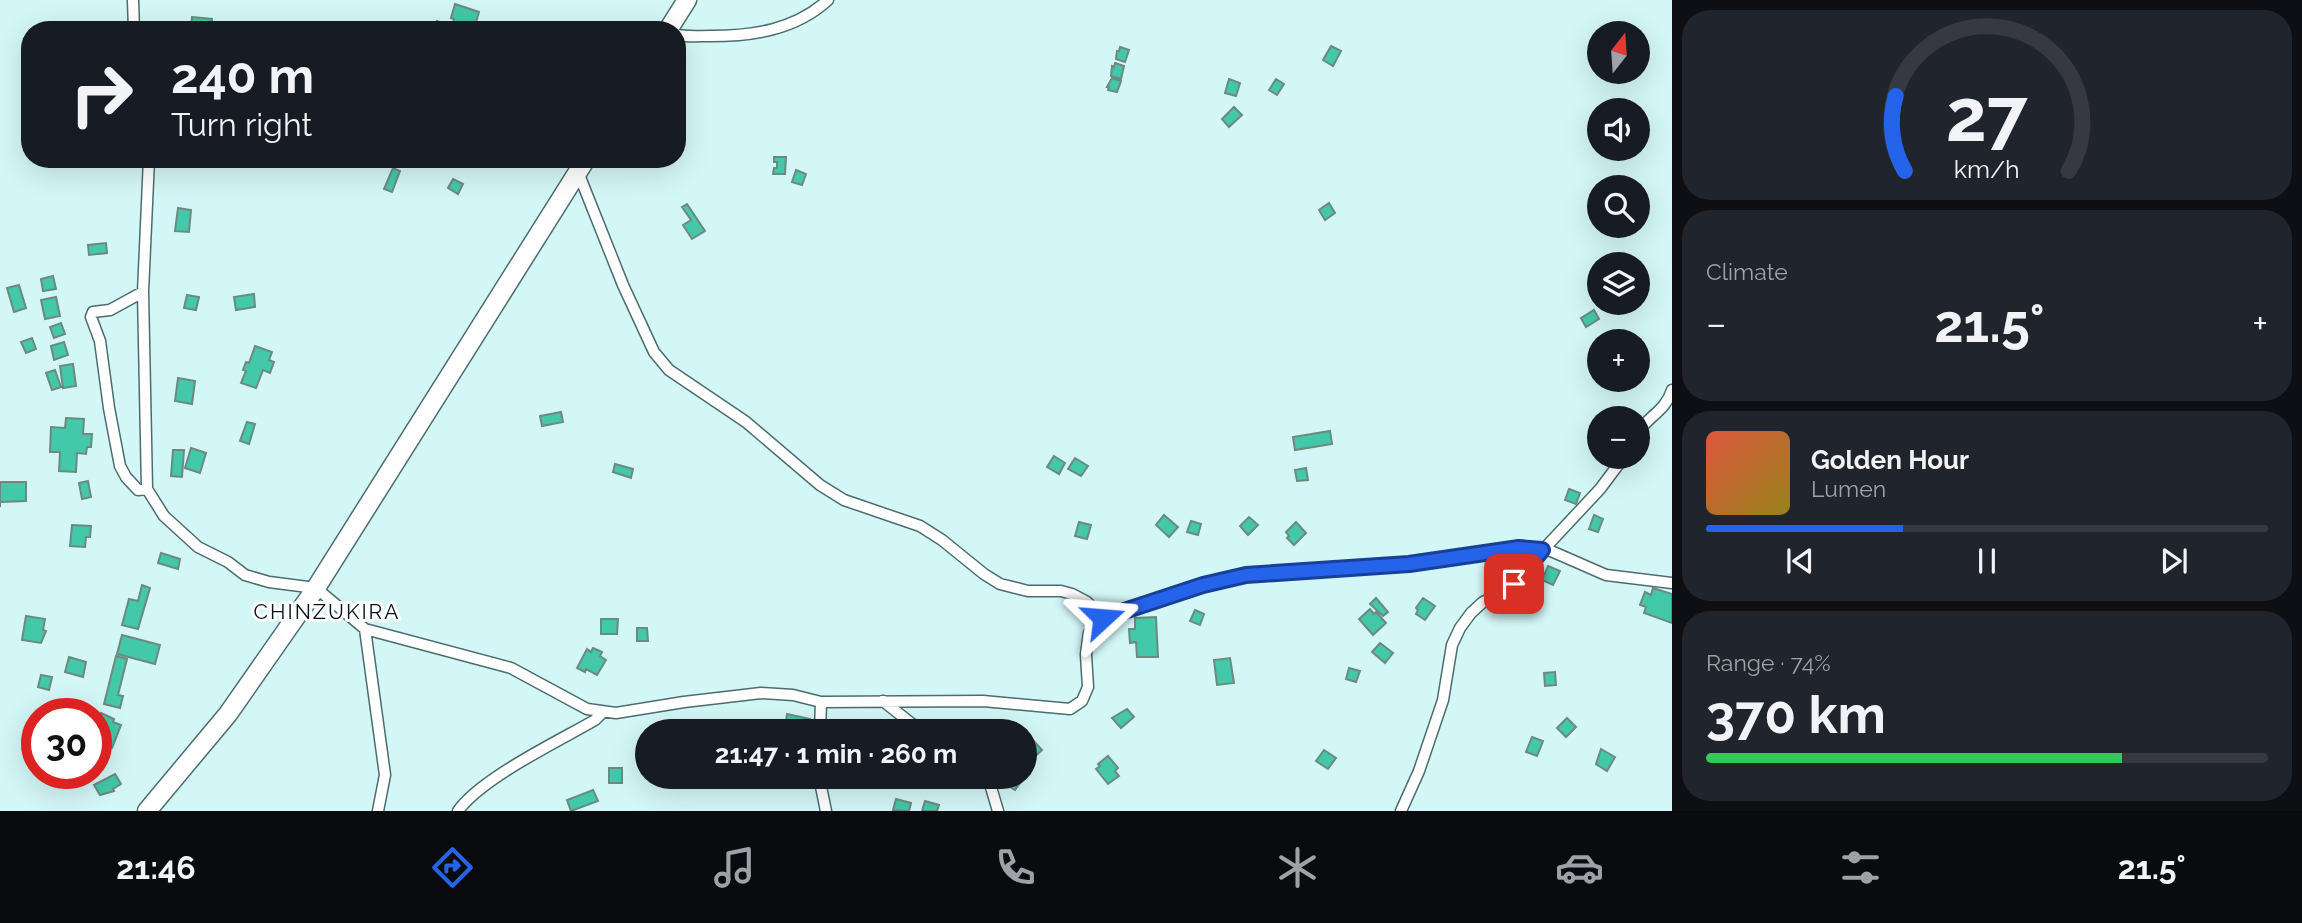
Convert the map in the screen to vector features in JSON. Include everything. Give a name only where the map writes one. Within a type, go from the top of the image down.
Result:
[{"type":"highway","points":[[676,21],[687,0]]},
{"type":"highway","points":[[147,811],[228,714],[316,588],[581,168]]},
{"type":"street","points":[[133,0],[134,21]]},
{"type":"street","points":[[686,32],[742,36],[778,29],[815,11],[828,0]]},
{"type":"street","points":[[149,168],[144,292],[148,489],[164,516],[198,547],[228,562],[245,575],[269,582],[316,588],[365,629],[511,668],[587,709],[616,713],[761,693],[793,695],[821,702],[984,701],[1070,709],[1082,701],[1088,687],[1086,655],[1089,633],[1103,618],[1188,590],[1246,575],[1409,564],[1519,548],[1560,554],[1606,575],[1672,583]]},
{"type":"street","points":[[583,168],[622,285],[654,352],[668,370],[746,422],[820,485],[844,500],[920,526],[1000,584],[1028,591],[1061,591],[1072,594],[1087,602],[1103,618]]},
{"type":"street","points":[[144,292],[110,310],[93,312],[91,317],[100,341],[120,466],[138,490],[148,489]]},
{"type":"street","points":[[1650,419],[1662,410],[1672,390]]},
{"type":"street","points":[[1401,811],[1419,771],[1443,700],[1452,645],[1460,628],[1471,612],[1483,602],[1501,594],[1514,584],[1615,469]]},
{"type":"street","points":[[365,629],[385,775],[378,811]]},
{"type":"street","points":[[883,701],[906,719]]},
{"type":"street","points":[[820,719],[821,702]]},
{"type":"street","points":[[458,811],[490,782],[595,720],[603,712]]},
{"type":"street","points":[[821,789],[826,811]]},
{"type":"street","points":[[992,789],[998,811]]},
{"type":"building","points":[[455,4],[479,12],[476,21],[453,21],[451,18]]},
{"type":"building","points":[[192,17],[212,19],[212,21],[192,21]]},
{"type":"building","points":[[1331,46],[1341,51],[1333,66],[1323,60]]},
{"type":"building","points":[[1120,47],[1129,50],[1125,62],[1116,59]]},
{"type":"building","points":[[1115,63],[1124,66],[1121,79],[1111,76]]},
{"type":"building","points":[[1112,78],[1121,81],[1117,92],[1108,90]]},
{"type":"building","points":[[1229,79],[1240,83],[1236,96],[1225,93]]},
{"type":"building","points":[[1276,79],[1284,84],[1277,95],[1269,90]]},
{"type":"building","points":[[1234,107],[1242,115],[1229,127],[1222,119]]},
{"type":"building","points":[[774,157],[786,157],[785,174],[773,174],[774,168],[777,168]]},
{"type":"building","points":[[393,168],[400,171],[392,192],[384,189]]},
{"type":"building","points":[[796,170],[806,174],[802,185],[792,182]]},
{"type":"building","points":[[453,179],[463,184],[458,194],[448,188]]},
{"type":"building","points":[[1329,203],[1335,213],[1325,220],[1319,210]]},
{"type":"building","points":[[687,204],[705,231],[692,239],[683,225],[691,220],[682,207]]},
{"type":"building","points":[[178,208],[191,210],[189,232],[175,231]]},
{"type":"building","points":[[106,243],[107,253],[89,255],[88,245]]},
{"type":"building","points":[[53,276],[56,289],[43,291],[41,279]]},
{"type":"building","points":[[19,285],[26,308],[14,312],[7,288]]},
{"type":"building","points":[[254,294],[255,307],[236,310],[234,297]]},
{"type":"building","points":[[187,295],[199,297],[196,310],[184,308]]},
{"type":"building","points":[[56,297],[60,316],[45,319],[41,300]]},
{"type":"building","points":[[1587,314],[1597,315],[1599,319],[1586,327],[1581,318]]},
{"type":"building","points":[[61,323],[65,334],[54,338],[50,327]]},
{"type":"building","points":[[32,338],[36,349],[26,353],[21,342]]},
{"type":"building","points":[[64,342],[68,355],[54,360],[51,346]]},
{"type":"building","points":[[255,346],[272,352],[269,360],[274,362],[270,373],[263,370],[256,388],[241,383],[246,362],[249,363]]},
{"type":"building","points":[[73,364],[76,386],[63,388],[60,366]]},
{"type":"building","points":[[55,370],[61,387],[52,390],[46,373]]},
{"type":"building","points":[[178,378],[195,381],[192,404],[175,401]]},
{"type":"building","points":[[561,412],[563,422],[542,426],[540,416]]},
{"type":"building","points":[[66,418],[84,419],[83,434],[92,434],[91,447],[87,447],[86,454],[77,453],[76,472],[59,471],[60,452],[50,452],[51,427],[65,428]]},
{"type":"building","points":[[247,422],[255,424],[249,444],[240,441]]},
{"type":"building","points":[[1330,431],[1332,444],[1295,450],[1293,437]]},
{"type":"building","points":[[191,448],[206,453],[200,473],[185,468]]},
{"type":"building","points":[[173,450],[184,450],[182,477],[171,476]]},
{"type":"building","points":[[1054,456],[1065,463],[1059,474],[1047,467]]},
{"type":"building","points":[[1075,458],[1088,466],[1081,476],[1068,469]]},
{"type":"building","points":[[615,464],[633,469],[631,478],[613,472]]},
{"type":"building","points":[[1306,468],[1308,480],[1297,481],[1295,470]]},
{"type":"building","points":[[88,481],[91,497],[82,499],[79,483]]},
{"type":"building","points":[[0,482],[26,482],[26,501],[0,502]]},
{"type":"building","points":[[1569,489],[1580,493],[1576,504],[1565,500]]},
{"type":"building","points":[[1164,515],[1178,527],[1169,537],[1156,525]]},
{"type":"building","points":[[1594,515],[1603,519],[1598,532],[1589,529]]},
{"type":"building","points":[[1249,517],[1258,525],[1248,535],[1240,526]]},
{"type":"building","points":[[1191,521],[1201,524],[1198,535],[1187,532]]},
{"type":"building","points":[[1079,522],[1091,525],[1087,539],[1075,536]]},
{"type":"building","points":[[1296,522],[1306,533],[1294,545],[1287,538],[1289,536],[1286,532]]},
{"type":"building","points":[[72,525],[91,526],[85,547],[70,546]]},
{"type":"building","points":[[161,553],[180,559],[178,569],[158,563]]},
{"type":"building","points":[[1548,566],[1560,571],[1553,585],[1542,580]]},
{"type":"building","points":[[142,585],[150,588],[138,629],[122,625],[129,599],[138,601]]},
{"type":"building","points":[[1653,588],[1672,594],[1672,623],[1644,613],[1646,607],[1640,605],[1645,592],[1651,595]]},
{"type":"building","points":[[1376,598],[1388,612],[1383,616],[1370,604]]},
{"type":"building","points":[[1423,598],[1435,606],[1425,620],[1416,614],[1416,608]]},
{"type":"building","points":[[1370,609],[1386,623],[1373,635],[1359,619]]},
{"type":"building","points":[[1195,610],[1204,614],[1200,625],[1190,621]]},
{"type":"building","points":[[26,616],[45,619],[43,630],[46,631],[41,643],[22,640]]},
{"type":"building","points":[[1156,617],[1158,657],[1137,657],[1136,642],[1130,643],[1129,629],[1135,629],[1135,618]]},
{"type":"building","points":[[601,619],[618,619],[617,634],[601,634]]},
{"type":"building","points":[[637,628],[647,628],[648,641],[637,641]]},
{"type":"building","points":[[122,635],[160,645],[155,664],[117,654]]},
{"type":"building","points":[[1380,643],[1393,653],[1385,663],[1372,652]]},
{"type":"building","points":[[593,648],[602,652],[600,656],[606,660],[597,675],[577,668],[587,649],[591,652]]},
{"type":"building","points":[[116,656],[127,659],[118,695],[123,696],[120,708],[112,706],[112,698],[106,698]]},
{"type":"building","points":[[69,657],[86,662],[83,677],[65,672]]},
{"type":"building","points":[[1230,658],[1234,683],[1217,685],[1214,660]]},
{"type":"building","points":[[1349,668],[1360,671],[1356,682],[1346,679]]},
{"type":"building","points":[[1555,672],[1556,685],[1545,686],[1544,673]]},
{"type":"building","points":[[41,675],[52,677],[49,690],[38,687]]},
{"type":"building","points":[[1127,709],[1134,717],[1121,728],[1112,718]]},
{"type":"building","points":[[787,714],[810,719],[786,719]]},
{"type":"building","points":[[112,718],[113,722],[121,725],[112,748]]},
{"type":"building","points":[[1567,718],[1576,727],[1566,737],[1557,728]]},
{"type":"building","points":[[1532,737],[1543,741],[1537,756],[1526,752]]},
{"type":"building","points":[[1601,749],[1615,757],[1607,771],[1596,764]]},
{"type":"building","points":[[1324,750],[1336,758],[1328,769],[1316,761]]},
{"type":"building","points":[[1108,756],[1118,768],[1115,771],[1119,776],[1108,784],[1096,769]]},
{"type":"building","points":[[609,768],[622,768],[622,783],[609,783]]},
{"type":"building","points":[[115,774],[121,784],[113,789],[114,791],[100,795],[96,789],[112,789],[112,776]]},
{"type":"building","points":[[593,790],[598,801],[571,811],[567,800]]},
{"type":"building","points":[[896,799],[911,803],[909,811],[893,810]]},
{"type":"building","points":[[925,801],[939,805],[937,811],[922,811]]},
{"type":"district","name":"CHINZUKIRA","points":[[327,612]]},
{"type":"route","points":[[1103,618],[1203,585],[1246,575],[1409,564],[1519,548],[1542,550],[1514,584]]}]
